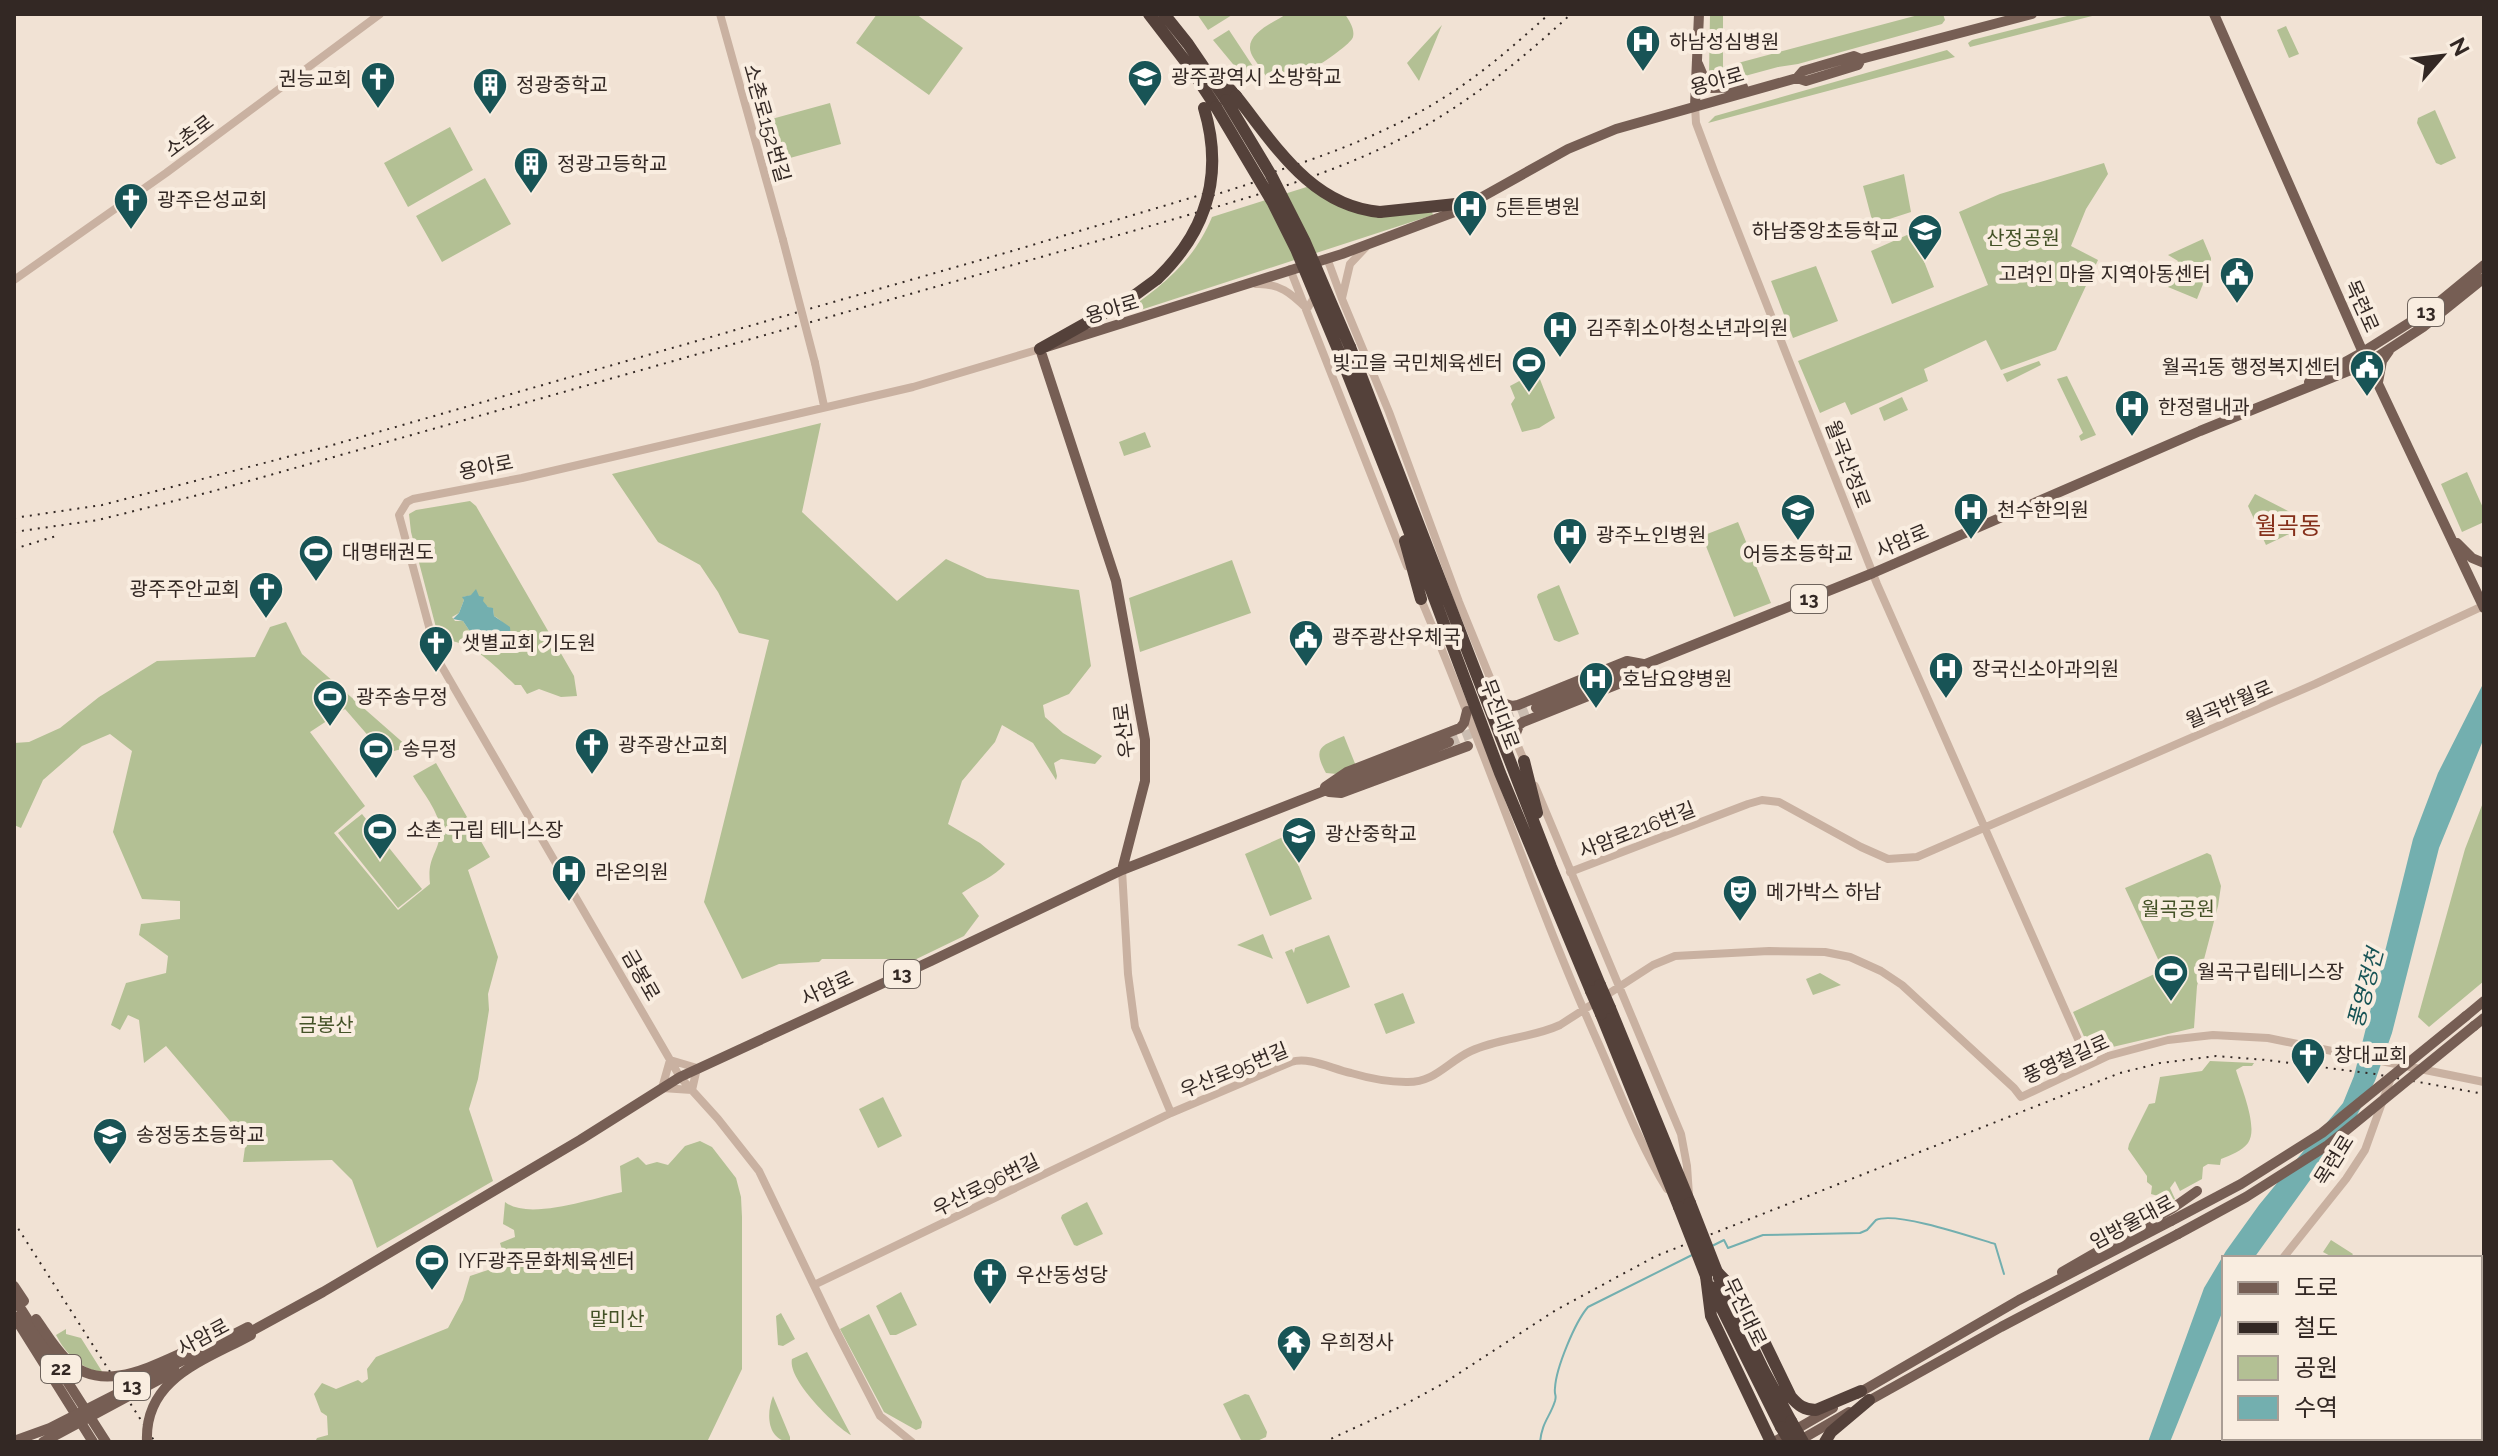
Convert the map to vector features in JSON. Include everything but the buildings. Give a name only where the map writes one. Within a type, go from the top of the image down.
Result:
[{"type":"highway","name":"무진대로","points":[[1156,16],[1188,44],[1290,238],[1344,350],[1420,525],[1596,988]]},
{"type":"highway","points":[[1156,16],[1195,87],[1220,103],[1310,184],[1341,202],[1368,211],[1475,202]]},
{"type":"highway","points":[[1040,349],[1131,298],[1171,266],[1191,237],[1207,202],[1213,160],[1209,126],[1220,103]]},
{"type":"highway","name":"무진대로","points":[[1344,350],[1470,707],[1606,1011],[1711,1274],[1786,1424],[1790,1442]]},
{"type":"highway","points":[[1394,491],[1421,599]]},
{"type":"highway","points":[[1420,525],[1444,562]]},
{"type":"highway","points":[[1453,673],[1470,707]]},
{"type":"highway","points":[[1484,755],[1500,773]]},
{"type":"highway","points":[[1524,761],[1551,867]]},
{"type":"highway","points":[[1711,1274],[1744,1300],[1791,1397],[1798,1405],[1807,1410],[1816,1410],[1865,1396]]},
{"type":"highway","points":[[1711,1274],[1711,1316],[1772,1442]]},
{"type":"highway","points":[[1825,1442],[1865,1396]]},
{"type":"highway","name":"무진대로","points":[[1786,1424],[1803,1442]]},
{"type":"main road","points":[[1695,106],[1699,14]]},
{"type":"main road","name":"용아로","points":[[1040,349],[1246,285],[1457,211],[1591,138],[1797,78],[1803,71],[1854,56],[1861,59],[2032,14]]},
{"type":"main road","name":"목련로","points":[[2214,14],[2366,358],[2484,606]]},
{"type":"main road","points":[[1697,61],[1711,88],[1769,85]]},
{"type":"main road","name":"사암로","points":[[2279,398],[2350,371],[2484,265]]},
{"type":"main road","name":"사암로","points":[[1536,708],[1873,573],[2392,347],[2423,327],[2484,278]]},
{"type":"main road","points":[[2378,382],[2382,361],[2392,347]]},
{"type":"main road","name":"우산로","points":[[1040,349],[1116,581],[1142,725],[1145,781],[1122,870]]},
{"type":"main road","points":[[2350,371],[2362,371],[2378,382]]},
{"type":"main road","points":[[2449,535],[2472,558],[2484,563]]},
{"type":"main road","points":[[1500,702],[1512,706],[1524,703],[1627,661],[1645,664]]},
{"type":"main road","points":[[1515,736],[1519,725],[1633,678],[1645,664]]},
{"type":"main road","points":[[1524,703],[1524,712],[1530,719]]},
{"type":"main road","points":[[1468,746],[1450,742],[1347,772],[1326,785],[1323,792],[1341,793],[1450,742],[1462,726],[1470,707]]},
{"type":"main road","name":"사암로","points":[[43,1442],[323,1292],[697,1068],[1122,870],[1323,792]]},
{"type":"main road","name":"임방울대로","points":[[1797,1442],[2019,1300],[2168,1217],[2241,1184],[2322,1133],[2484,1001]]},
{"type":"main road","name":"임방울대로","points":[[1772,1442],[2001,1327],[2246,1197],[2328,1145],[2484,1018]]},
{"type":"main road","points":[[2168,1217],[2197,1191]]},
{"type":"main road","points":[[14,1286],[67,1361],[90,1375],[109,1378],[144,1368],[230,1332],[250,1331]]},
{"type":"main road","name":"22","points":[[14,1298],[106,1442]]},
{"type":"main road","points":[[14,1316],[93,1442]]},
{"type":"main road","points":[[147,1442],[147,1424],[152,1407],[172,1380],[250,1331]]},
{"type":"main road","name":"13","points":[[14,1441],[50,1428],[250,1331]]},
{"type":"street","name":"소촌로","points":[[14,280],[166,173],[380,14]]},
{"type":"street","name":"소촌로152번길","points":[[720,14],[783,240],[824,406]]},
{"type":"street","name":"월곡산정로","points":[[1695,106],[1696,123],[1717,181],[1873,573],[2089,1064]]},
{"type":"street","points":[[1342,299],[1350,264],[1371,243]]},
{"type":"street","name":"무진대로","points":[[1327,258],[1500,702],[1681,1134],[1687,1166],[1684,1205]]},
{"type":"street","points":[[1290,269],[1453,673]]},
{"type":"street","points":[[1246,285],[1277,285],[1307,309]]},
{"type":"street","points":[[1307,309],[1313,297],[1328,287],[1335,288],[1342,299]]},
{"type":"street","name":"용아로","points":[[413,499],[522,478],[956,376],[1040,349]]},
{"type":"street","name":"금봉로","points":[[413,499],[407,502],[399,515],[438,660],[680,1077],[759,1171],[880,1416],[912,1442]]},
{"type":"street","name":"월곡반월로","points":[[1985,828],[2342,672],[2484,606]]},
{"type":"street","name":"무진대로","points":[[1470,707],[1484,755],[1583,1010],[1645,1149],[1684,1205]]},
{"type":"street","points":[[1468,746],[1484,755]]},
{"type":"street","name":"사암로216번길","points":[[1570,872],[1757,801],[1775,800],[1888,859],[1917,857],[1985,828]]},
{"type":"street","name":"우산로","points":[[1122,870],[1128,974],[1135,1027],[1171,1113]]},
{"type":"street","name":"풍영철길로","points":[[1620,987],[1653,965],[1675,956],[1769,951],[1825,952],[1865,962],[1902,985],[2021,1097],[2108,1056],[2146,1045],[2213,1035],[2256,1036],[2351,1054],[2431,1075],[2437,1072],[2484,1082]]},
{"type":"street","name":"우산로95번길","points":[[1171,1113],[1297,1060],[1353,1074],[1405,1083],[1418,1082],[1441,1073],[1472,1050],[1544,1032],[1620,987]]},
{"type":"street","points":[[670,1060],[697,1068],[692,1090],[662,1088],[670,1060]]},
{"type":"street","name":"목련로","points":[[2285,1256],[2343,1183],[2365,1150],[2397,1067]]},
{"type":"street","name":"우산로96번길","points":[[814,1285],[1171,1113]]},
{"type":"green space","points":[[877,14],[916,14],[963,48],[929,95],[856,43]]},
{"type":"green space","points":[[1197,14],[1232,14],[1232,15],[1208,30]]},
{"type":"green space","points":[[1287,14],[1345,14],[1353,37],[1342,49],[1307,72],[1286,83],[1277,84],[1265,74],[1252,55],[1250,46],[1256,34]]},
{"type":"green space","points":[[1710,14],[1723,14],[1723,67],[1922,14],[1943,14],[1945,20],[1942,24],[1719,83],[1709,74]]},
{"type":"green space","points":[[2075,14],[2100,14],[1970,47],[1968,43],[1972,40]]},
{"type":"green space","points":[[1442,25],[1419,81],[1407,63]]},
{"type":"green space","points":[[2286,26],[2299,54],[2289,58],[2277,30]]},
{"type":"green space","points":[[1229,30],[1264,83],[1247,81],[1213,40]]},
{"type":"green space","points":[[1947,50],[1955,57],[1708,123],[1715,116]]},
{"type":"green space","points":[[830,103],[841,144],[779,161],[768,120]]},
{"type":"green space","points":[[2435,110],[2456,158],[2441,165],[2436,163],[2417,123],[2418,118]]},
{"type":"green space","points":[[450,127],[473,170],[408,207],[384,163]]},
{"type":"green space","name":"산정공원","points":[[2104,163],[2108,174],[2086,209],[2071,246],[2098,260],[2056,350],[2001,370],[1986,340],[1924,369],[1928,381],[1851,415],[1845,402],[1820,413],[1798,361],[1988,285],[1959,212],[2000,194]]},
{"type":"green space","points":[[1904,174],[1911,212],[1877,223],[1872,220],[1863,186]]},
{"type":"green space","points":[[485,178],[511,224],[442,262],[416,216]]},
{"type":"green space","points":[[1313,185],[1390,216],[1432,212],[1433,215],[1116,318],[1172,275],[1195,249],[1212,217]]},
{"type":"green space","points":[[1907,235],[1915,238],[1934,287],[1892,304],[1871,251]]},
{"type":"green space","points":[[2203,239],[2211,264],[2197,299],[2168,287],[2178,261],[2168,255]]},
{"type":"green space","points":[[1816,266],[1838,321],[1793,338],[1771,281]]},
{"type":"green space","points":[[2039,361],[2041,365],[2007,382],[2003,374]]},
{"type":"green space","name":"빛고을 국민체육센터","points":[[1528,364],[1536,369],[1555,418],[1539,428],[1522,432],[1511,404],[1515,398],[1510,386],[1525,378],[1518,376]]},
{"type":"green space","points":[[2067,376],[2096,435],[2081,441],[2079,436],[2083,433],[2057,379]]},
{"type":"green space","points":[[1902,397],[1908,410],[1884,421],[1879,408]]},
{"type":"green space","points":[[821,423],[802,512],[897,601],[946,559],[987,578],[1079,590],[1091,666],[1069,694],[1043,705],[1045,717],[1063,733],[1102,756],[1095,764],[1061,759],[1054,763],[1056,780],[1033,743],[1002,725],[995,742],[962,781],[948,824],[980,843],[1005,864],[962,893],[979,916],[964,936],[902,966],[898,959],[822,959],[819,962],[779,964],[742,979],[704,902],[769,640],[739,633],[700,565],[658,542],[612,474]]},
{"type":"green space","points":[[1145,432],[1151,447],[1124,456],[1119,442]]},
{"type":"green space","points":[[2467,472],[2484,510],[2484,522],[2462,532],[2441,484]]},
{"type":"green space","points":[[2255,494],[2296,515],[2304,527],[2266,545],[2248,506]]},
{"type":"green space","points":[[470,501],[476,506],[574,676],[577,696],[561,697],[539,689],[527,694],[521,685],[515,685],[490,661],[471,649],[439,639],[411,532],[409,514],[416,510]],"holes":[[[472,595],[493,609],[494,616],[506,627],[511,642],[501,642],[469,630],[463,621],[455,621],[452,617],[459,613],[463,597]]]},
{"type":"green space","points":[[1738,522],[1771,603],[1734,617],[1702,536]]},
{"type":"green space","points":[[1232,560],[1251,613],[1140,652],[1129,598]]},
{"type":"green space","points":[[1559,585],[1579,634],[1559,642],[1554,640],[1537,597]]},
{"type":"green space","name":"금봉산","points":[[286,622],[302,654],[408,747],[384,754],[345,709],[310,732],[365,806],[334,833],[398,910],[430,884],[431,862],[440,834],[435,811],[413,776],[436,763],[490,857],[468,870],[498,957],[488,994],[489,1010],[478,1079],[469,1109],[493,1181],[377,1248],[352,1180],[332,1160],[243,1162],[246,1140],[166,1046],[144,1063],[139,1020],[128,1015],[120,1030],[111,1025],[126,983],[166,973],[168,956],[139,935],[141,924],[180,919],[180,901],[142,899],[113,832],[132,751],[110,734],[82,746],[43,780],[21,828],[14,825],[14,743],[29,742],[60,728],[99,697],[157,661],[255,657],[270,627]]},
{"type":"green space","points":[[1344,736],[1356,766],[1337,774],[1326,773],[1319,753],[1321,748]]},
{"type":"green space","points":[[2484,800],[2484,981],[2429,1027],[2418,1017],[2465,849]]},
{"type":"green space","name":"소촌 구립 테니스장","points":[[362,814],[422,889],[398,908],[338,833]]},
{"type":"green space","points":[[1284,829],[1312,899],[1270,916],[1245,854],[1283,837],[1281,830]]},
{"type":"green space","name":"월곡공원","points":[[2207,853],[2211,855],[2221,886],[2197,986],[2194,1028],[2091,1052],[2073,1012],[2163,970],[2125,888]]},
{"type":"green space","points":[[1263,934],[1273,959],[1237,945]]},
{"type":"green space","points":[[1329,935],[1350,987],[1307,1004],[1285,952],[1292,949],[1294,953],[1295,948]]},
{"type":"green space","points":[[1820,973],[1841,985],[1813,995],[1806,979]]},
{"type":"green space","points":[[1403,993],[1415,1023],[1386,1034],[1374,1004]]},
{"type":"green space","points":[[2210,1061],[2254,1063],[2236,1070],[2248,1107],[2251,1136],[2243,1148],[2221,1159],[2220,1165],[2203,1167],[2202,1179],[2180,1191],[2175,1181],[2170,1188],[2175,1199],[2164,1208],[2159,1206],[2158,1196],[2151,1194],[2152,1186],[2128,1149],[2129,1144],[2149,1104],[2155,1103],[2160,1077],[2202,1071]]},
{"type":"green space","points":[[883,1097],[902,1136],[878,1148],[859,1109]]},
{"type":"green space","name":"말미산","points":[[700,1141],[712,1147],[736,1178],[742,1217],[742,1369],[707,1442],[315,1442],[317,1438],[328,1435],[327,1416],[321,1412],[314,1394],[322,1383],[336,1389],[358,1380],[362,1383],[368,1379],[367,1369],[376,1357],[448,1328],[463,1300],[470,1276],[503,1265],[505,1259],[500,1243],[515,1237],[514,1230],[503,1224],[505,1202],[515,1207],[545,1209],[622,1192],[620,1166],[638,1157],[646,1165],[657,1162],[668,1165],[685,1146]]},
{"type":"green space","points":[[1087,1202],[1103,1234],[1077,1246],[1061,1218]]},
{"type":"green space","points":[[2331,1240],[2353,1254],[2330,1256],[2323,1252]]},
{"type":"green space","points":[[901,1292],[917,1325],[890,1335],[876,1306]]},
{"type":"green space","points":[[781,1313],[795,1339],[783,1346],[778,1345],[776,1316]]},
{"type":"green space","points":[[869,1314],[922,1422],[921,1428],[916,1430],[884,1412],[840,1329]]},
{"type":"green space","points":[[66,1329],[66,1334],[81,1338],[103,1373],[81,1364],[65,1349],[56,1335]]},
{"type":"green space","points":[[807,1352],[851,1435],[824,1412],[797,1378],[792,1359]]},
{"type":"green space","points":[[1249,1395],[1267,1432],[1266,1437],[1255,1442],[1242,1442],[1223,1404]]},
{"type":"green space","points":[[773,1396],[790,1442],[777,1436],[770,1425],[769,1410]]},
{"type":"water","points":[[476,589],[488,607],[493,608],[494,616],[510,627],[511,642],[506,644],[492,637],[485,640],[481,633],[469,630],[463,621],[453,619],[459,613],[464,600],[462,597],[471,595]]},
{"type":"water","points":[[2484,682],[2484,738],[2439,848],[2392,1033],[2375,1081],[2357,1115],[2255,1256],[2223,1256],[2259,1205],[2343,1103],[2354,1076],[2413,839],[2438,773]]},
{"type":"water","points":[[2222,1258],[2222,1313],[2170,1442],[2148,1442],[2204,1288]]},
{"type":"waterway","points":[[1712,1246],[1724,1240],[1728,1248],[1763,1235],[1860,1233],[1876,1220],[1900,1219],[1995,1244],[2004,1274]]},
{"type":"waterway","points":[[1540,1442],[1542,1429],[1555,1401],[1556,1379],[1562,1358],[1588,1307],[1692,1255]]},
{"type":"tunnel","points":[[1449,742],[1536,708]]},
{"type":"railway","points":[[1267,174],[1360,141],[1427,108],[1487,67],[1549,14]]},
{"type":"railway","points":[[14,532],[98,520],[210,492],[1140,229],[1312,177],[1378,150],[1432,122],[1494,79],[1571,14]]},
{"type":"railway","points":[[1205,198],[1277,175]]},
{"type":"railway","points":[[14,518],[102,505],[322,448],[1214,191]]},
{"type":"railway","points":[[14,549],[56,536]]},
{"type":"railway","points":[[1324,1442],[1444,1383],[1556,1310],[1656,1256],[2120,1073],[2160,1063],[2216,1056],[2375,1074],[2484,1094]]},
{"type":"railway","points":[[14,1222],[155,1442]]},
{"type":"place","name":"하남성심병원","points":[[1643,73]]},
{"type":"place","name":"광주광역시 소방학교","points":[[1145,108]]},
{"type":"place","name":"권능교회","points":[[378,110]]},
{"type":"place","name":"정광중학교","points":[[490,116]]},
{"type":"place","name":"정광고등학교","points":[[531,195]]},
{"type":"place","name":"광주은성교회","points":[[131,231]]},
{"type":"place","name":"5튼튼병원","points":[[1470,238]]},
{"type":"place","name":"하남중앙초등학교","points":[[1925,262]]},
{"type":"place","name":"고려인 마을 지역아동센터","points":[[2237,305]]},
{"type":"place","name":"김주휘소아청소년과의원","points":[[1560,359]]},
{"type":"place","name":"빛고을 국민체육센터","points":[[1529,394]]},
{"type":"place","name":"월곡1동 행정복지센터","points":[[2367,398]]},
{"type":"place","name":"한정렬내과","points":[[2132,438]]},
{"type":"place","name":"천수한의원","points":[[1971,541]]},
{"type":"place","name":"어등초등학교","points":[[1798,542]]},
{"type":"place","name":"광주노인병원","points":[[1570,566]]},
{"type":"place","name":"대명태권도","points":[[316,583]]},
{"type":"place","name":"광주주안교회","points":[[266,620]]},
{"type":"place","name":"광주광산우체국","points":[[1306,668]]},
{"type":"place","name":"샛별교회 기도원","points":[[436,674]]},
{"type":"place","name":"장국신소아과의원","points":[[1946,700]]},
{"type":"place","name":"호남요양병원","points":[[1596,710]]},
{"type":"place","name":"광주송무정","points":[[330,728]]},
{"type":"place","name":"광주광산교회","points":[[592,776]]},
{"type":"place","name":"송무정","points":[[376,780]]},
{"type":"place","name":"소촌 구립 테니스장","points":[[380,861]]},
{"type":"place","name":"광산중학교","points":[[1299,865]]},
{"type":"place","name":"라온의원","points":[[569,903]]},
{"type":"place","name":"메가박스 하남","points":[[1740,923]]},
{"type":"place","name":"월곡구립테니스장","points":[[2171,1003]]},
{"type":"place","name":"창대교회","points":[[2308,1086]]},
{"type":"place","name":"송정동초등학교","points":[[110,1166]]},
{"type":"place","name":"IYF광주문화체육센터","points":[[432,1292]]},
{"type":"place","name":"우산동성당","points":[[990,1306]]},
{"type":"place","name":"우희정사","points":[[1294,1373]]},
{"type":"district","name":"월곡동","points":[[2288,526]]},
{"type":"water label","name":"풍영정천","points":[[2365,988]]}]
